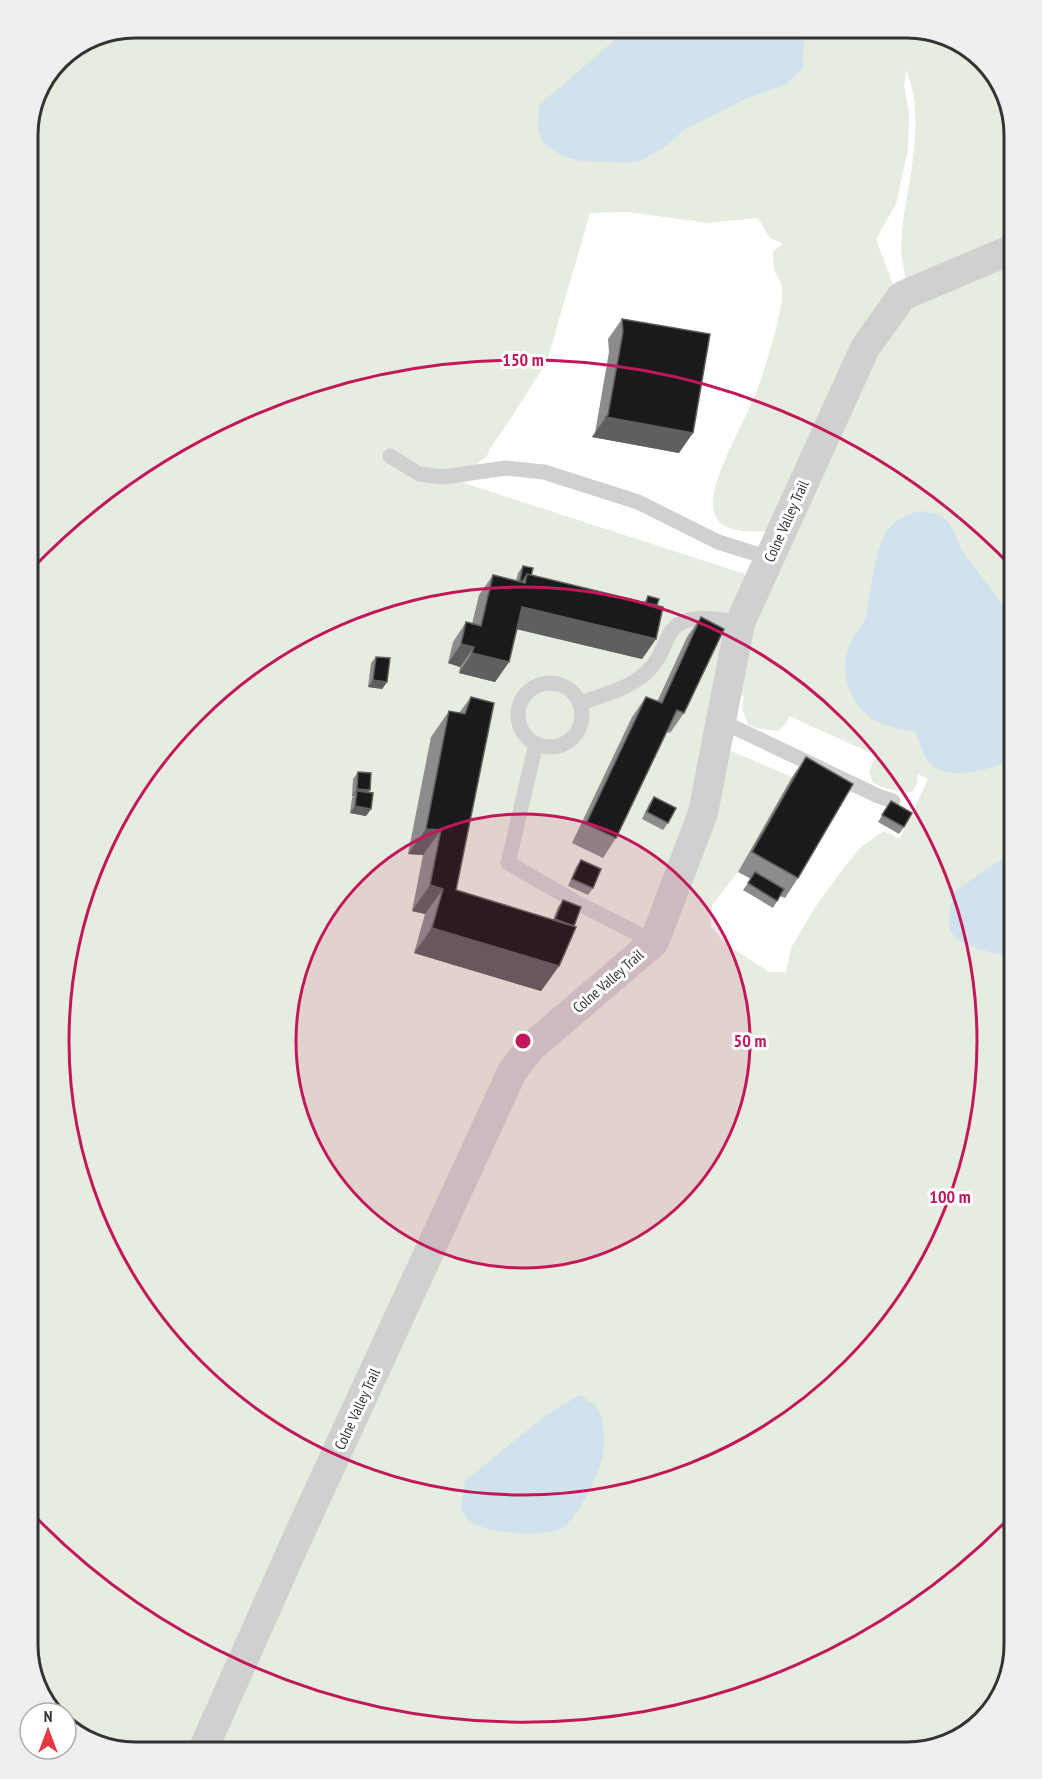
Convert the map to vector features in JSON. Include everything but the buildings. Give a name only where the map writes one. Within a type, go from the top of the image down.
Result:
[{"type":"street","name":"Colne Valley Trail","points":[[207,1741],[296,1540],[512,1072],[530,1048],[654,942],[703,813],[740,623],[865,348],[902,296],[1004,253]]},
{"type":"lane","points":[[390,456],[419,474],[443,477],[506,468],[544,472],[638,502],[718,542],[769,558]]},
{"type":"lane","points":[[580,703],[622,689],[646,673],[659,658],[669,634],[678,625],[704,618],[740,623]]},
{"type":"lane","points":[[549,683],[559,684],[568,688],[580,703],[581,725],[576,735],[567,742],[546,747],[536,744],[521,728],[518,717],[519,706],[531,689],[549,683]]},
{"type":"lane","points":[[721,721],[893,801]]},
{"type":"lane","points":[[536,744],[508,862],[578,903],[654,942]]},
{"type":"shaded area","points":[[122,38],[914,38],[927,39],[951,47],[981,70],[995,91],[1003,115],[1004,242],[907,286],[901,244],[913,157],[915,113],[913,91],[906,70],[904,86],[909,113],[908,150],[896,204],[876,239],[895,290],[766,531],[729,528],[718,520],[714,513],[713,501],[721,470],[760,383],[780,309],[782,286],[774,269],[773,251],[783,244],[769,237],[758,218],[708,223],[628,212],[590,213],[547,361],[487,456],[479,462],[464,483],[754,577],[697,808],[654,942],[724,748],[792,777],[738,872],[712,905],[711,926],[726,944],[769,972],[786,972],[791,948],[814,909],[842,870],[861,847],[884,831],[900,839],[928,779],[918,774],[917,784],[912,792],[873,783],[869,772],[874,760],[882,758],[789,716],[779,731],[748,725],[742,708],[744,696],[738,693],[751,626],[866,369],[907,301],[1004,264],[1004,1657],[995,1688],[972,1718],[951,1732],[927,1740],[908,1742],[128,1741],[115,1740],[91,1732],[78,1724],[78,1701],[55,1701],[47,1688],[39,1664],[38,1645],[38,128],[47,91],[70,61],[86,50]]},
{"type":"water","points":[[617,38],[804,38],[803,68],[786,84],[743,100],[684,130],[666,146],[643,160],[627,163],[582,161],[562,156],[543,143],[538,128],[539,105]]},
{"type":"water","points":[[920,511],[939,514],[950,524],[963,552],[1004,606],[1004,763],[969,772],[944,771],[934,766],[926,758],[915,732],[881,724],[871,718],[852,696],[845,668],[848,649],[866,617],[881,543],[890,527],[907,515]]},
{"type":"water","points":[[1004,858],[1004,955],[966,944],[952,933],[949,921],[955,891]]},
{"type":"water","points":[[579,1395],[593,1404],[600,1412],[604,1444],[597,1472],[587,1495],[567,1524],[552,1532],[530,1534],[493,1530],[470,1521],[461,1511],[465,1481],[541,1419]]}]
